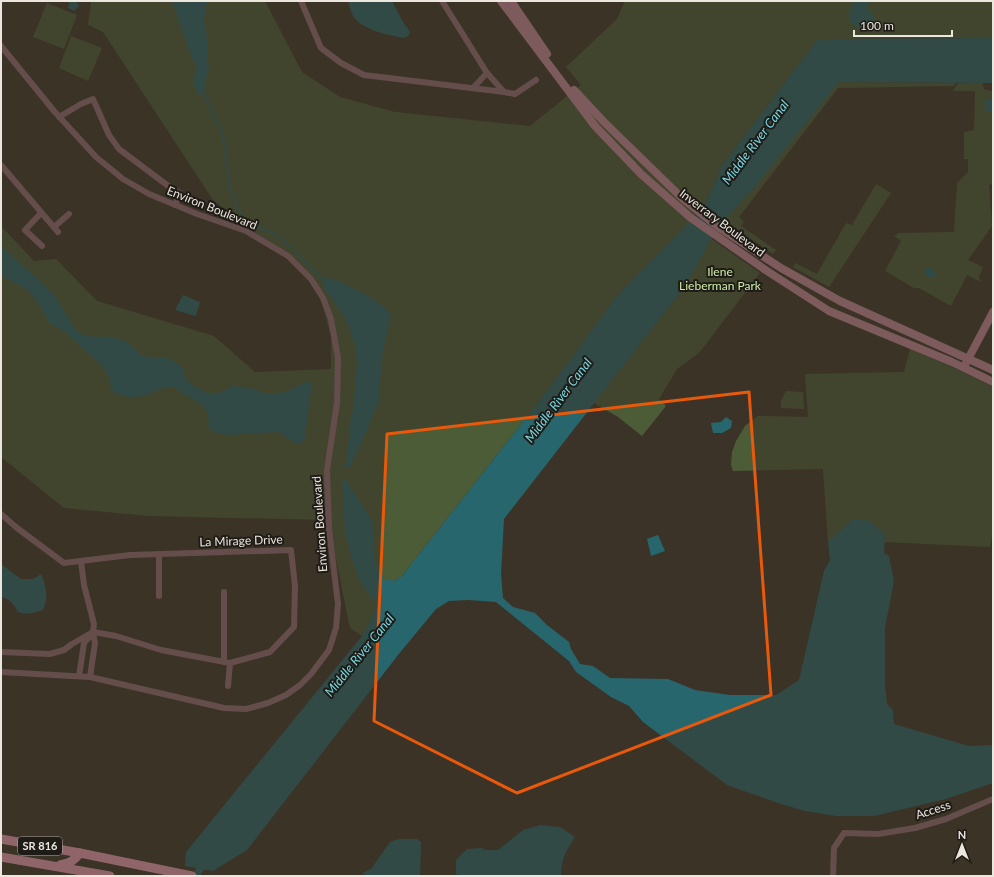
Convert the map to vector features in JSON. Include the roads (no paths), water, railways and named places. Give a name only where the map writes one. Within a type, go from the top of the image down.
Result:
[{"type":"main road","name":"SR 816","points":[[1,839],[80,853],[192,876]]},
{"type":"main road","points":[[54,866],[68,864],[75,861],[80,853]]},
{"type":"main road","name":"SR 816","points":[[1,857],[110,876]]},
{"type":"street","points":[[301,1],[321,48],[342,63],[364,74],[515,94],[536,80]]},
{"type":"street","points":[[442,1],[488,73],[504,92]]},
{"type":"street","name":"Inverrary Boulevard","points":[[501,1],[595,126],[641,174],[691,218],[828,311],[964,367],[993,382]]},
{"type":"street","name":"Inverrary Boulevard","points":[[511,1],[553,62],[581,98],[683,199],[718,227],[781,268],[840,301],[993,370]]},
{"type":"street","name":"Environ Boulevard","points":[[1,46],[60,117],[96,157],[123,179],[149,194],[175,205],[246,231],[288,256],[312,279],[323,298],[331,319],[338,358],[336,403],[327,470],[329,529],[338,604],[336,628],[329,650],[311,674],[300,685],[286,695],[268,703],[246,709],[224,708],[90,677],[1,672]]},
{"type":"street","points":[[473,88],[488,73]]},
{"type":"street","name":"Environ Boulevard","points":[[60,117],[81,104],[93,99],[108,135],[119,149],[171,188],[180,193],[175,205]]},
{"type":"street","points":[[1,165],[58,232]]},
{"type":"street","points":[[41,212],[25,230],[42,246]]},
{"type":"street","points":[[54,227],[70,214]]},
{"type":"street","points":[[964,367],[993,312]]},
{"type":"street","name":"La Mirage Drive","points":[[1,514],[17,528],[64,563],[130,555],[291,550],[295,586],[294,627],[270,652],[227,662],[161,650],[116,636],[93,632]]},
{"type":"street","points":[[159,554],[159,596]]},
{"type":"street","points":[[80,561],[84,585],[94,624],[93,632],[95,644],[90,677]]},
{"type":"street","points":[[224,592],[228,686]]},
{"type":"street","points":[[1,652],[50,654],[64,650],[93,632]]},
{"type":"street","points":[[79,676],[84,644],[93,632]]},
{"type":"street","name":"Access","points":[[833,876],[834,848],[844,833],[878,834],[915,828],[946,819],[993,799]]},
{"type":"water","points":[[64,1],[76,1],[79,6],[74,11],[68,8],[70,3]]},
{"type":"water","points":[[172,1],[208,1],[204,20],[208,42],[207,62],[209,70],[204,94],[200,95],[194,84],[196,71],[195,63],[192,59]]},
{"type":"water","points":[[348,1],[392,1],[410,32],[408,36],[404,38],[391,35],[376,31],[363,25],[353,16]]},
{"type":"water","points":[[855,1],[870,1],[867,6],[867,11],[871,12],[874,16],[873,22],[867,28],[855,26],[850,20],[850,12]]},
{"type":"water","points":[[993,38],[993,83],[839,82],[754,188],[717,228],[686,285],[504,519],[501,574],[503,598],[513,607],[535,613],[547,625],[569,642],[571,649],[580,664],[593,666],[610,678],[668,679],[695,690],[730,695],[776,695],[799,680],[824,571],[830,560],[828,542],[853,519],[869,521],[885,534],[884,553],[889,556],[894,581],[885,628],[885,687],[887,704],[893,710],[894,724],[969,746],[993,745],[993,783],[946,799],[874,816],[836,816],[805,811],[778,803],[727,785],[643,722],[629,706],[611,697],[576,672],[569,661],[496,602],[468,600],[449,601],[436,609],[398,655],[247,850],[213,871],[185,866],[186,852],[362,636],[375,611],[377,603],[373,600],[359,580],[351,556],[345,531],[342,480],[346,480],[372,521],[375,562],[385,581],[391,579],[394,581],[402,576],[540,400],[617,296],[698,213],[706,202],[723,164],[818,39]]},
{"type":"water","points":[[990,98],[993,100],[992,111],[985,111],[984,101]]},
{"type":"water","points":[[1,246],[55,296],[77,331],[85,336],[115,337],[125,341],[140,354],[147,357],[168,357],[182,367],[185,377],[191,384],[204,392],[212,394],[219,393],[233,386],[254,389],[264,393],[280,393],[290,390],[305,382],[310,383],[312,386],[305,439],[301,443],[296,444],[279,432],[228,435],[217,433],[209,428],[208,414],[204,406],[173,387],[166,387],[144,396],[131,397],[119,395],[112,390],[108,376],[102,366],[65,332],[49,323],[39,304],[29,291],[1,275]]},
{"type":"water","points":[[929,267],[935,271],[935,277],[931,278],[924,274],[925,269]]},
{"type":"water","points":[[326,277],[342,282],[370,297],[391,314],[382,357],[379,401],[359,449],[349,467],[343,467],[347,461],[351,414],[353,410],[357,364],[355,345],[348,324],[324,288],[324,281]]},
{"type":"water","points":[[183,295],[200,302],[196,316],[175,310]]},
{"type":"water","points":[[726,417],[732,421],[731,428],[722,433],[713,433],[711,423],[721,422]]},
{"type":"water","points":[[658,535],[665,551],[651,556],[647,539]]},
{"type":"water","points":[[1,564],[21,579],[33,579],[41,574],[46,592],[46,601],[43,610],[30,613],[18,612],[11,602],[1,597]]},
{"type":"water","points":[[540,825],[560,827],[575,837],[565,855],[561,876],[460,876],[456,874],[456,860],[467,849],[482,848],[485,850],[498,850],[523,830]]},
{"type":"water","points":[[399,839],[417,839],[421,842],[420,876],[368,876],[362,873],[371,869],[390,842]]},
{"type":"waterway","points":[[204,94],[222,132],[230,188],[242,218],[278,236],[324,281]]},
{"type":"waterway","name":"Middle River Canal","points":[[195,876],[206,862]]},
{"type":"park label","name":"Ilene Lieberman Park","points":[[720,279]]}]
